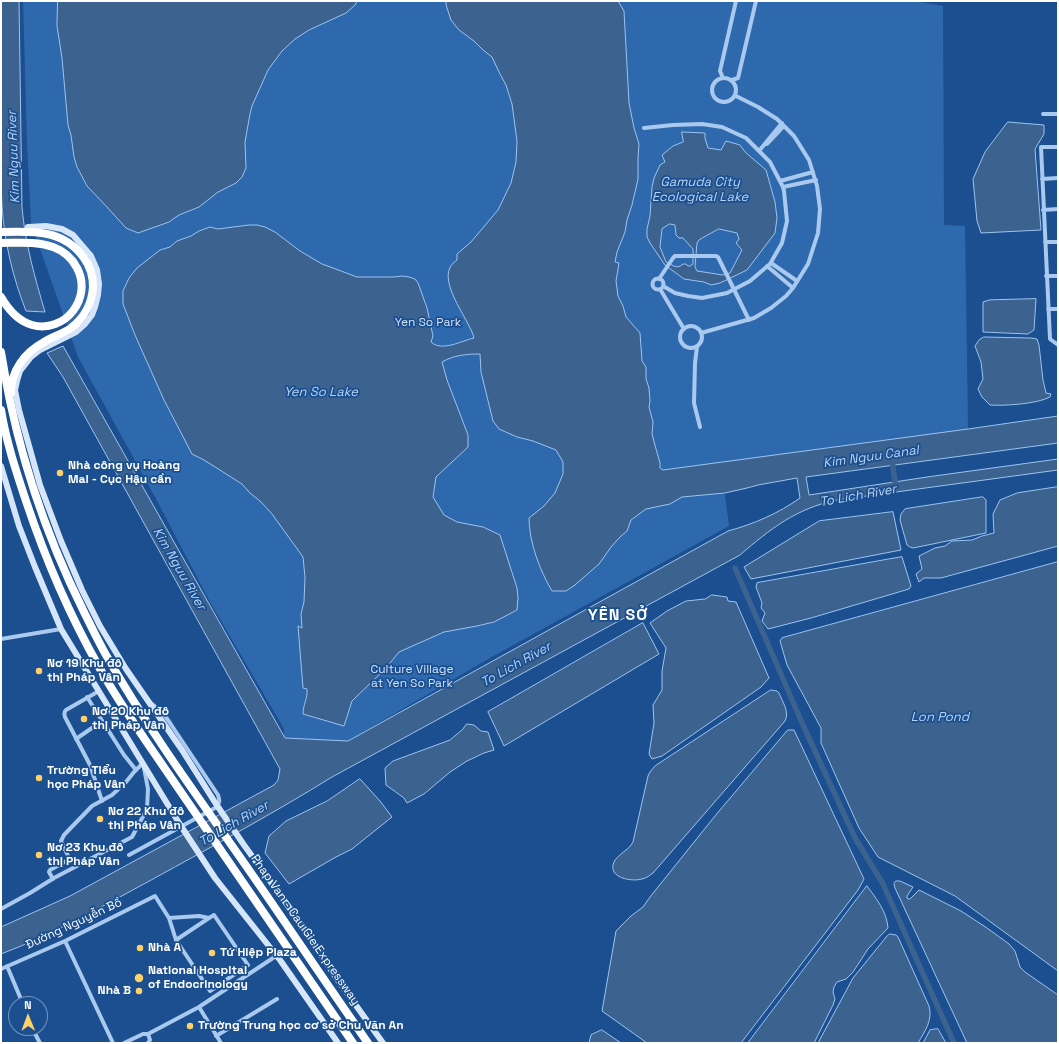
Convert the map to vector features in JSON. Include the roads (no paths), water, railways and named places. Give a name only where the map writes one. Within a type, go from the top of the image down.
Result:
[{"type":"highway","points":[[2,230],[27,227]]},
{"type":"highway","points":[[2,230],[44,233],[56,236],[68,242],[85,258],[93,280],[93,292],[90,303],[85,312],[71,328],[30,351],[20,363],[16,370],[12,384],[11,392],[13,414]]},
{"type":"highway","points":[[1,243],[31,242],[52,247],[70,257],[80,273],[82,281],[80,301],[76,308],[71,315],[60,323],[50,326],[31,325],[16,316],[1,297]]},
{"type":"highway","points":[[1,352],[6,385],[13,414]]},
{"type":"highway","points":[[1,410],[2,416]]},
{"type":"highway","name":"Phap Van - Cau Gie Expressway","points":[[13,414],[22,452],[42,515],[74,592],[104,653],[129,694],[205,807],[368,1043]]},
{"type":"highway","name":"Phap Van - Cau Gie Expressway","points":[[2,416],[12,459],[42,548],[79,629],[100,668],[124,708],[195,814],[353,1043]]},
{"type":"street","points":[[723,78],[720,71],[736,1]]},
{"type":"street","points":[[732,80],[736,87],[736,96],[729,102],[721,102],[714,98],[712,89],[716,81],[723,78],[732,80],[738,78],[756,1]]},
{"type":"street","points":[[701,333],[754,318],[771,308],[786,296],[793,288],[808,264],[818,233],[820,209],[816,180],[809,160],[794,136],[783,124],[758,107],[736,96]]},
{"type":"street","points":[[1043,114],[1058,114]]},
{"type":"street","points":[[644,128],[702,124],[722,127],[746,138],[770,162],[783,187],[786,221],[782,242],[769,265],[750,281],[727,293],[702,298],[675,293],[661,287],[655,289],[652,284],[654,279],[660,279]]},
{"type":"street","points":[[759,151],[783,124]]},
{"type":"street","points":[[1058,147],[1041,147],[1050,339],[1058,345]]},
{"type":"street","points":[[780,181],[813,172]]},
{"type":"street","points":[[1042,179],[1058,178]]},
{"type":"street","points":[[783,187],[816,180]]},
{"type":"street","points":[[1043,210],[1058,209]]},
{"type":"street","points":[[27,227],[46,226],[62,229],[73,235],[91,256],[97,270],[98,295],[92,316],[76,332],[40,350],[31,357],[20,371],[15,390],[19,410],[40,485],[61,542],[100,626],[126,669],[150,702],[244,845],[299,921],[337,979],[383,1043]]},
{"type":"street","points":[[1045,242],[1058,242]]},
{"type":"street","points":[[660,279],[675,256],[716,256],[727,272],[749,320]]},
{"type":"street","points":[[769,265],[797,281]]},
{"type":"street","points":[[769,265],[793,288]]},
{"type":"street","points":[[1046,276],[1058,276]]},
{"type":"street","points":[[660,279],[663,282],[661,287],[684,329]]},
{"type":"street","points":[[1048,309],[1058,309]]},
{"type":"street","points":[[697,347],[686,348],[682,344],[680,336],[686,327],[692,326],[697,328],[701,333],[702,340],[697,347],[694,403],[700,427]]},
{"type":"street","points":[[1,466],[19,526],[61,628],[179,823],[215,878],[280,960],[338,1043]]},
{"type":"street","points":[[1,639],[61,628]]},
{"type":"street","points":[[99,691],[64,712],[65,717],[90,765],[102,801]]},
{"type":"street","points":[[87,698],[124,755],[136,770]]},
{"type":"street","points":[[128,855],[215,808],[219,804],[220,800],[163,713],[150,702]]},
{"type":"street","points":[[76,739],[102,721]]},
{"type":"street","points":[[53,878],[49,872],[50,870],[68,860],[62,841],[64,835],[92,806],[112,795],[143,764]]},
{"type":"street","points":[[1,909],[53,878],[132,837],[147,809],[148,789],[143,764]]},
{"type":"street","name":"Đường Nguyễn Bồ","points":[[1,969],[65,941],[155,896],[169,918]]},
{"type":"street","points":[[176,940],[214,915],[248,965],[210,991],[176,940],[169,918],[198,916],[209,918]]},
{"type":"street","points":[[65,941],[113,1043]]},
{"type":"street","points":[[124,1043],[144,1034],[148,1034],[199,1007],[276,956]]},
{"type":"street","points":[[8,966],[20,996]]},
{"type":"street","points":[[216,1036],[277,999]]},
{"type":"street","points":[[199,1007],[221,1043]]},
{"type":"street","points":[[148,1034],[150,1040],[148,1043]]},
{"type":"water","name":"Kim Nguu River","points":[[1,1],[19,1],[23,220],[34,273],[45,312],[26,311],[13,272],[3,219],[1,174]]},
{"type":"water","points":[[58,1],[357,1],[355,5],[346,13],[309,30],[295,39],[282,51],[268,70],[250,114],[245,142],[246,168],[242,177],[236,183],[218,192],[199,207],[179,215],[169,222],[138,233],[126,228],[87,186],[77,167],[68,125],[62,58],[57,26]]},
{"type":"water","name":"Yen So Lake","points":[[446,1],[618,1],[624,11],[629,103],[639,144],[638,179],[625,232],[617,252],[615,262],[619,263],[616,281],[618,296],[626,317],[640,333],[642,361],[646,367],[646,379],[649,388],[649,407],[653,422],[652,434],[660,468],[663,470],[1058,416],[1058,443],[806,477],[809,495],[1058,459],[1058,470],[837,500],[809,508],[773,528],[740,555],[332,777],[266,816],[116,899],[40,938],[1,954],[1,927],[70,896],[274,785],[278,780],[280,769],[63,377],[47,353],[63,346],[285,738],[348,741],[728,531],[766,518],[800,498],[797,478],[725,493],[682,497],[670,504],[646,509],[631,520],[627,531],[611,547],[599,564],[575,585],[566,591],[552,591],[543,575],[536,556],[529,527],[529,518],[544,506],[555,493],[563,474],[563,462],[556,450],[533,441],[517,437],[499,429],[493,421],[481,372],[480,354],[461,355],[451,358],[442,362],[447,380],[468,435],[468,447],[436,477],[433,497],[444,515],[457,522],[483,527],[500,535],[517,588],[517,610],[494,622],[444,632],[399,652],[386,668],[352,701],[344,726],[303,714],[307,689],[303,688],[298,626],[302,628],[301,614],[304,602],[305,577],[303,557],[272,514],[242,484],[192,454],[164,400],[135,335],[123,304],[123,291],[129,278],[137,268],[160,250],[170,247],[177,241],[210,227],[218,229],[257,225],[275,232],[300,251],[322,264],[357,277],[402,276],[415,279],[418,283],[427,308],[433,336],[431,342],[435,345],[446,346],[474,338],[454,298],[448,276],[450,267],[457,260],[457,254],[471,242],[498,210],[511,183],[516,162],[517,141],[512,104],[506,85],[492,57],[459,30],[451,20]]},
{"type":"water","points":[[1008,122],[1044,125],[1044,134],[1035,149],[1041,230],[981,233],[977,221],[973,179],[985,152]]},
{"type":"water","name":"Gamuda City Ecological Lake","points":[[682,132],[705,133],[708,148],[721,150],[726,141],[740,145],[745,152],[766,170],[775,202],[777,218],[775,233],[747,270],[720,283],[711,285],[704,282],[684,279],[665,265],[647,237],[654,178],[660,165],[665,162],[662,155],[673,146],[683,142]],"holes":[[[670,224],[675,225],[676,235],[679,238],[683,238],[693,249],[693,264],[690,266],[683,264],[677,267],[666,262],[660,247],[662,229]],[[719,229],[737,233],[739,239],[736,243],[742,250],[730,273],[723,275],[697,271],[695,267],[697,243],[699,240]]]},
{"type":"water","points":[[1036,299],[1034,330],[1028,334],[983,332],[983,302],[989,300]]},
{"type":"water","points":[[984,337],[1037,339],[1043,380],[1046,393],[1051,394],[1050,397],[1029,403],[990,405],[982,397],[978,389],[983,379],[981,362],[975,346],[979,340]]},
{"type":"water","points":[[1058,487],[1058,546],[941,578],[924,578],[919,582],[916,574],[922,569],[919,556],[935,548],[945,546],[952,541],[972,540],[994,533],[993,514],[1000,500],[1017,493]]},
{"type":"water","points":[[983,497],[986,500],[986,533],[913,548],[907,545],[900,520],[901,514],[905,509]]},
{"type":"water","points":[[893,512],[901,550],[751,579],[744,567],[819,521]]},
{"type":"water","points":[[902,557],[911,586],[909,589],[768,629],[762,621],[765,613],[761,608],[762,603],[756,587],[757,583]]},
{"type":"water","name":"Lon Pond","points":[[1058,562],[1058,971],[955,896],[878,857],[859,828],[821,743],[821,728],[787,665],[780,641],[782,638]]},
{"type":"water","points":[[712,595],[727,597],[728,601],[736,602],[769,678],[761,687],[662,756],[652,759],[649,754],[654,723],[653,705],[662,690],[662,671],[666,648],[650,623],[667,611],[686,601],[705,599]]},
{"type":"water","points":[[643,623],[659,654],[504,746],[488,712]]},
{"type":"water","points":[[771,690],[779,693],[784,703],[787,714],[785,721],[653,873],[638,880],[622,878],[617,875],[614,872],[614,862],[629,848],[633,842],[650,772],[655,766]]},
{"type":"water","points":[[467,724],[474,725],[481,731],[488,732],[494,750],[467,761],[450,772],[424,794],[407,803],[404,798],[386,785],[385,768],[393,761],[450,740]]},
{"type":"water","points":[[788,730],[794,730],[864,879],[858,890],[741,1043],[647,1043],[602,1011],[616,931],[631,916],[643,907],[715,816]]},
{"type":"water","points":[[360,779],[392,817],[352,849],[289,884],[265,853],[269,836],[286,821],[327,801]]},
{"type":"water","points":[[896,881],[900,881],[913,887],[907,896],[908,899],[910,899],[919,890],[961,911],[1009,944],[1015,951],[1020,967],[1058,995],[1058,1043],[967,1043],[895,888],[894,884]]},
{"type":"water","points":[[867,886],[886,916],[888,928],[868,949],[853,972],[846,979],[837,982],[833,992],[835,999],[833,1005],[814,1043],[748,1043]]},
{"type":"water","points":[[890,934],[898,937],[929,1006],[929,1021],[926,1030],[918,1043],[818,1043],[853,978]]},
{"type":"water","points":[[938,1029],[946,1043],[923,1043],[930,1030]]},
{"type":"water","points":[[602,1030],[621,1043],[589,1043],[591,1035]]},
{"type":"waterway","points":[[892,460],[896,489]]},
{"type":"waterway","points":[[735,568],[803,725],[855,838],[883,884],[954,1043]]},
{"type":"place","name":"Nhà công vụ Hoàng Mai - Cục Hậu cần","points":[[60,473]]},
{"type":"place","name":"Nơ 19 Khu đô thị Pháp Vân","points":[[39,671]]},
{"type":"place","name":"Nơ 20 Khu đô thị Pháp Vân","points":[[84,719]]},
{"type":"place","name":"Trường Tiểu học Pháp Vân","points":[[39,778]]},
{"type":"place","name":"Nơ 22 Khu đô thị Pháp Vân","points":[[100,819]]},
{"type":"place","name":"Nơ 23 Khu đô thị Pháp Vân","points":[[39,855]]},
{"type":"place","name":"Nhà A","points":[[140,948]]},
{"type":"place","name":"Tứ Hiệp Plaza","points":[[212,953]]},
{"type":"place","name":"National Hospital of Endocrinology","points":[[139,978]]},
{"type":"place","name":"Nhà B","points":[[139,991]]},
{"type":"place","name":"Trường Trung học cơ sở Chu Văn An","points":[[190,1026]]},
{"type":"district","name":"YÊN SỞ","points":[[618,616]]},
{"type":"park label","name":"Yen So Park","points":[[428,323]]},
{"type":"park label","name":"Culture Village at Yen So Park","points":[[412,677]]},
{"type":"water label","name":"Kim Nguu Canal","points":[[871,457]]},
{"type":"water label","name":"To Lich River","points":[[858,496]]},
{"type":"water label","name":"To Lich River","points":[[516,665]]},
{"type":"water label","name":"To Lich River","points":[[234,824]]}]
